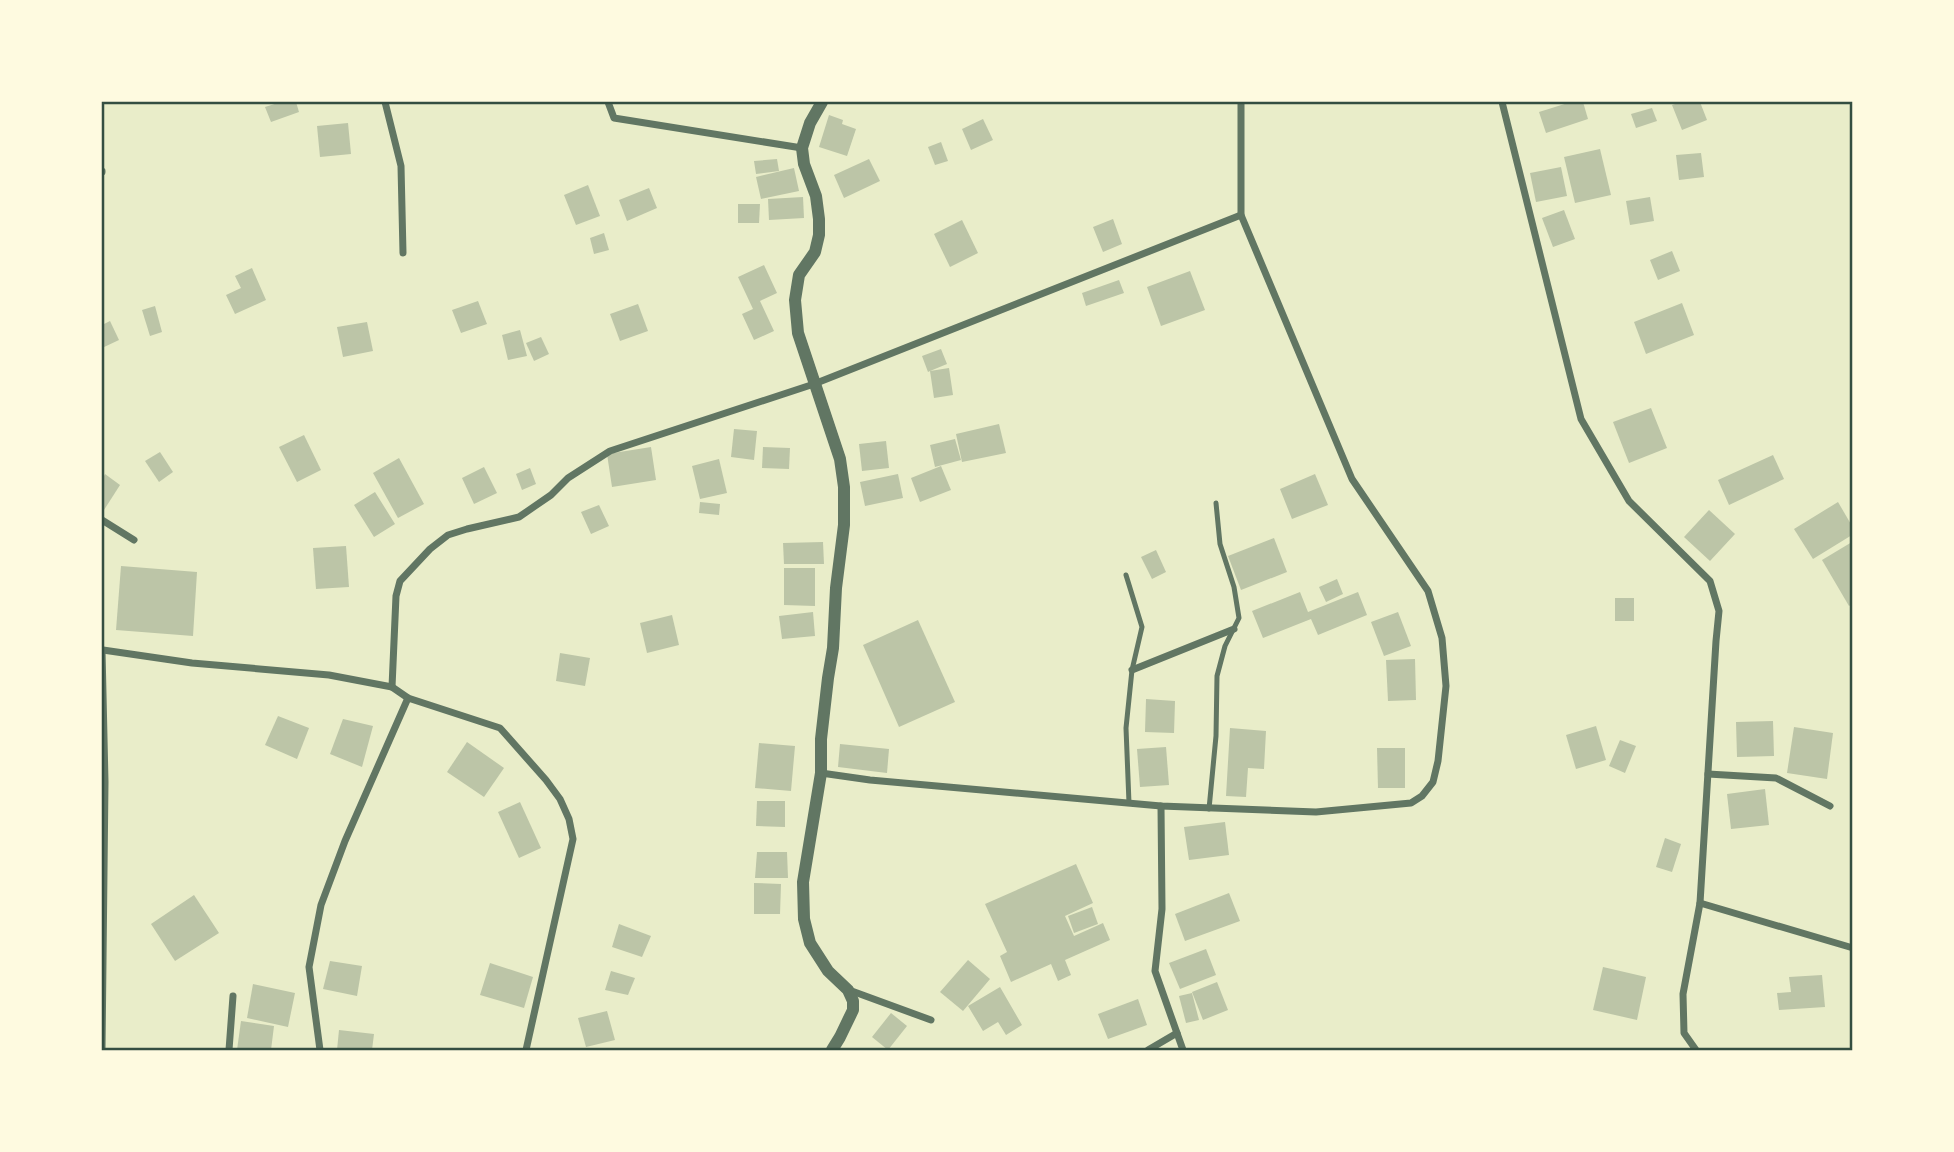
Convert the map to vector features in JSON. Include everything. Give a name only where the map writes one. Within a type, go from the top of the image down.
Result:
[{"type":"street","points":[[385,102],[401,166],[403,253]]},
{"type":"street","points":[[607,102],[614,118],[803,148]]},
{"type":"street","points":[[822,102],[810,123],[803,148],[804,164],[816,195],[820,219],[819,235],[815,252],[799,275],[795,300],[798,332],[840,459],[844,487],[844,525],[836,588],[833,648],[821,739],[821,773],[803,882],[804,919],[810,943],[828,971],[848,990],[853,1001],[853,1010],[832,1051]]},
{"type":"street","points":[[821,773],[870,780],[1161,806],[1316,812],[1410,803],[1422,796],[1433,782],[1438,761],[1446,686],[1441,638],[1428,591],[1352,479],[1241,215],[1241,102]]},
{"type":"street","points":[[1502,102],[1581,419],[1629,501],[1710,581],[1719,611],[1700,903],[1683,994],[1684,1033],[1696,1051]]},
{"type":"street","points":[[392,687],[396,596],[400,581],[430,549],[448,535],[519,517],[551,495],[577,471],[610,451],[814,384],[1241,215]]},
{"type":"street","points":[[102,520],[134,540]]},
{"type":"street","points":[[1132,670],[1234,629]]},
{"type":"street","points":[[102,1051],[105,782],[102,650],[192,663],[330,675],[392,687],[408,698],[500,728],[546,779],[560,799],[569,819],[573,839],[526,1051]]},
{"type":"street","points":[[320,1051],[309,967],[321,905],[345,841],[408,698]]},
{"type":"street","points":[[1708,774],[1776,778],[1829,806]]},
{"type":"street","points":[[1161,806],[1163,909],[1155,971],[1184,1051]]},
{"type":"street","points":[[1700,903],[1853,948]]},
{"type":"street","points":[[848,990],[931,1020]]},
{"type":"street","points":[[229,1051],[233,996]]},
{"type":"street","points":[[1148,1051],[1177,1033]]},
{"type":"lane","points":[[1209,809],[1216,736],[1217,676],[1225,646],[1239,618],[1234,587],[1220,544],[1216,503]]},
{"type":"lane","points":[[1126,575],[1142,627],[1132,670],[1126,728],[1129,803]]},
{"type":"building","points":[[281,102],[296,102],[299,112],[271,122],[265,107]]},
{"type":"building","points":[[1571,102],[1583,102],[1588,119],[1546,133],[1539,112]]},
{"type":"building","points":[[1700,102],[1707,120],[1682,130],[1672,105]]},
{"type":"building","points":[[1652,108],[1657,121],[1636,128],[1631,114]]},
{"type":"building","points":[[829,115],[856,129],[847,156],[819,147]]},
{"type":"building","points":[[983,119],[993,140],[971,150],[962,129]]},
{"type":"building","points":[[348,123],[351,154],[320,157],[317,126]]},
{"type":"building","points":[[941,142],[948,161],[935,165],[928,147]]},
{"type":"building","points":[[1600,149],[1611,195],[1575,203],[1564,157]]},
{"type":"building","points":[[1701,153],[1704,177],[1679,180],[1676,155]]},
{"type":"building","points":[[777,159],[779,171],[756,174],[754,161]]},
{"type":"building","points":[[869,159],[880,181],[844,198],[834,175]]},
{"type":"building","points":[[1561,167],[1567,196],[1536,202],[1530,173]]},
{"type":"building","points":[[794,168],[799,191],[761,199],[756,177]]},
{"type":"building","points":[[588,185],[600,216],[576,225],[564,195]]},
{"type":"building","points":[[649,188],[657,208],[627,221],[619,200]]},
{"type":"building","points":[[803,197],[804,218],[769,220],[768,199]]},
{"type":"building","points":[[1650,197],[1654,221],[1630,225],[1626,201]]},
{"type":"building","points":[[738,204],[760,204],[759,223],[738,223]]},
{"type":"building","points":[[1564,210],[1575,239],[1553,247],[1542,218]]},
{"type":"building","points":[[1113,219],[1122,244],[1103,252],[1093,227]]},
{"type":"building","points":[[962,220],[978,253],[950,267],[934,234]]},
{"type":"building","points":[[604,233],[609,250],[594,254],[590,238]]},
{"type":"building","points":[[1672,251],[1680,271],[1658,280],[1650,260]]},
{"type":"building","points":[[764,265],[777,293],[760,301],[774,331],[754,340],[742,314],[753,309],[738,277]]},
{"type":"building","points":[[252,268],[266,300],[235,314],[226,295],[241,288],[235,276]]},
{"type":"building","points":[[1190,271],[1205,310],[1161,326],[1147,287]]},
{"type":"building","points":[[1119,280],[1124,293],[1086,306],[1082,293]]},
{"type":"building","points":[[478,301],[487,324],[461,333],[452,310]]},
{"type":"building","points":[[1682,303],[1694,335],[1646,354],[1634,322]]},
{"type":"building","points":[[638,304],[648,331],[620,341],[610,314]]},
{"type":"building","points":[[155,306],[162,332],[150,336],[142,310]]},
{"type":"building","points":[[110,321],[119,340],[102,348],[102,325]]},
{"type":"building","points":[[367,322],[373,351],[343,357],[337,327]]},
{"type":"building","points":[[520,330],[527,356],[508,360],[502,335]]},
{"type":"building","points":[[541,337],[549,354],[534,361],[526,343]]},
{"type":"building","points":[[941,349],[947,364],[928,372],[922,356]]},
{"type":"building","points":[[949,368],[953,395],[934,398],[930,371]]},
{"type":"building","points":[[1651,408],[1667,448],[1629,463],[1613,422]]},
{"type":"building","points":[[999,424],[1006,453],[962,462],[956,434]]},
{"type":"building","points":[[734,429],[757,431],[754,460],[731,457]]},
{"type":"building","points":[[304,435],[321,470],[297,482],[279,447]]},
{"type":"building","points":[[955,439],[961,460],[935,467],[930,445]]},
{"type":"building","points":[[886,441],[889,468],[862,471],[859,444]]},
{"type":"building","points":[[651,447],[656,480],[612,487],[607,454]]},
{"type":"building","points":[[763,447],[790,448],[789,469],[762,468]]},
{"type":"building","points":[[160,452],[173,472],[159,482],[145,461]]},
{"type":"building","points":[[1773,455],[1784,479],[1729,505],[1718,480]]},
{"type":"building","points":[[399,458],[424,504],[398,518],[373,473]]},
{"type":"building","points":[[719,459],[727,493],[700,499],[692,466]]},
{"type":"building","points":[[941,466],[951,490],[920,502],[911,478]]},
{"type":"building","points":[[484,467],[497,493],[474,504],[462,478]]},
{"type":"building","points":[[530,468],[536,484],[522,490],[516,474]]},
{"type":"building","points":[[105,474],[120,485],[104,510],[102,480]]},
{"type":"building","points":[[898,474],[903,498],[865,506],[860,482]]},
{"type":"building","points":[[1315,474],[1328,505],[1292,519],[1280,489]]},
{"type":"building","points":[[375,492],[395,524],[374,537],[354,505]]},
{"type":"building","points":[[700,502],[720,504],[719,515],[699,513]]},
{"type":"building","points":[[1838,502],[1852,526],[1852,535],[1813,559],[1794,529]]},
{"type":"building","points":[[599,505],[609,526],[591,534],[581,512]]},
{"type":"building","points":[[1709,510],[1735,534],[1710,561],[1684,537]]},
{"type":"building","points":[[1274,538],[1287,572],[1241,590],[1228,556]]},
{"type":"building","points":[[823,542],[824,564],[784,564],[783,543]]},
{"type":"building","points":[[1852,542],[1852,604],[1849,606],[1822,560]]},
{"type":"building","points":[[346,546],[349,587],[316,589],[313,548]]},
{"type":"building","points":[[1156,550],[1166,572],[1152,579],[1141,557]]},
{"type":"building","points":[[121,566],[197,572],[193,636],[116,630]]},
{"type":"building","points":[[784,568],[815,568],[815,606],[784,605]]},
{"type":"building","points":[[1337,579],[1343,594],[1326,602],[1319,587]]},
{"type":"building","points":[[1300,592],[1308,612],[1358,592],[1367,615],[1318,635],[1311,619],[1263,638],[1252,611]]},
{"type":"building","points":[[1615,598],[1634,598],[1634,621],[1615,621]]},
{"type":"building","points":[[813,612],[815,636],[782,639],[779,616]]},
{"type":"building","points":[[1398,612],[1411,646],[1384,656],[1371,622]]},
{"type":"building","points":[[672,615],[679,645],[647,653],[640,623]]},
{"type":"building","points":[[918,620],[955,702],[899,727],[863,645]]},
{"type":"building","points":[[560,653],[590,658],[585,686],[556,681]]},
{"type":"building","points":[[1415,659],[1416,700],[1388,701],[1386,660]]},
{"type":"building","points":[[1146,699],[1175,701],[1174,733],[1145,732]]},
{"type":"building","points":[[278,716],[309,728],[297,759],[265,745]]},
{"type":"building","points":[[343,719],[373,726],[362,767],[330,754]]},
{"type":"building","points":[[1773,721],[1774,756],[1737,757],[1736,722]]},
{"type":"building","points":[[1596,726],[1606,760],[1576,769],[1566,735]]},
{"type":"building","points":[[1794,727],[1833,733],[1827,779],[1787,773]]},
{"type":"building","points":[[1230,728],[1266,731],[1264,769],[1248,768],[1246,797],[1226,796]]},
{"type":"building","points":[[1620,740],[1636,746],[1625,773],[1609,766]]},
{"type":"building","points":[[467,742],[504,768],[484,797],[447,772]]},
{"type":"building","points":[[759,743],[795,746],[791,791],[755,788]]},
{"type":"building","points":[[840,744],[889,749],[887,773],[838,767]]},
{"type":"building","points":[[1166,747],[1169,785],[1140,787],[1137,749]]},
{"type":"building","points":[[1377,748],[1405,748],[1405,788],[1378,788]]},
{"type":"building","points":[[1765,789],[1769,825],[1731,829],[1727,794]]},
{"type":"building","points":[[757,801],[785,801],[785,827],[756,826]]},
{"type":"building","points":[[520,802],[541,848],[519,858],[498,812]]},
{"type":"building","points":[[1225,822],[1229,855],[1189,860],[1184,827]]},
{"type":"building","points":[[1665,838],[1681,844],[1672,872],[1656,867]]},
{"type":"building","points":[[757,852],[787,852],[788,878],[755,878]]},
{"type":"building","points":[[1076,864],[1093,903],[1065,916],[1074,936],[1103,923],[1110,940],[1065,960],[1071,975],[1058,981],[1051,964],[1011,982],[1000,956],[1007,952],[985,904]]},
{"type":"building","points":[[754,883],[781,884],[780,914],[754,914]]},
{"type":"building","points":[[1229,893],[1240,921],[1185,941],[1175,914]]},
{"type":"building","points":[[194,895],[219,933],[175,961],[151,924]]},
{"type":"building","points":[[1092,907],[1098,924],[1074,933],[1068,916]]},
{"type":"building","points":[[619,924],[651,936],[642,957],[612,947]]},
{"type":"building","points":[[1206,949],[1216,975],[1180,989],[1169,963]]},
{"type":"building","points":[[968,960],[990,979],[963,1011],[940,992]]},
{"type":"building","points":[[330,961],[362,966],[357,996],[323,989]]},
{"type":"building","points":[[490,963],[533,977],[524,1008],[480,995]]},
{"type":"building","points":[[1603,967],[1646,977],[1637,1020],[1593,1010]]},
{"type":"building","points":[[611,971],[635,978],[628,995],[605,990]]},
{"type":"building","points":[[1822,975],[1825,1007],[1779,1010],[1777,993],[1791,992],[1789,977]]},
{"type":"building","points":[[1217,982],[1228,1010],[1203,1020],[1192,992]]},
{"type":"building","points":[[253,984],[295,993],[288,1027],[247,1018]]},
{"type":"building","points":[[1000,987],[1022,1025],[1006,1035],[998,1022],[983,1031],[968,1006]]},
{"type":"building","points":[[1192,993],[1199,1020],[1186,1023],[1179,996]]},
{"type":"building","points":[[1138,999],[1147,1025],[1108,1039],[1098,1014]]},
{"type":"building","points":[[607,1011],[615,1040],[586,1047],[578,1018]]},
{"type":"building","points":[[891,1013],[907,1026],[888,1050],[872,1037]]},
{"type":"building","points":[[241,1021],[274,1026],[271,1050],[237,1050]]},
{"type":"building","points":[[339,1030],[374,1034],[372,1050],[337,1050]]}]
